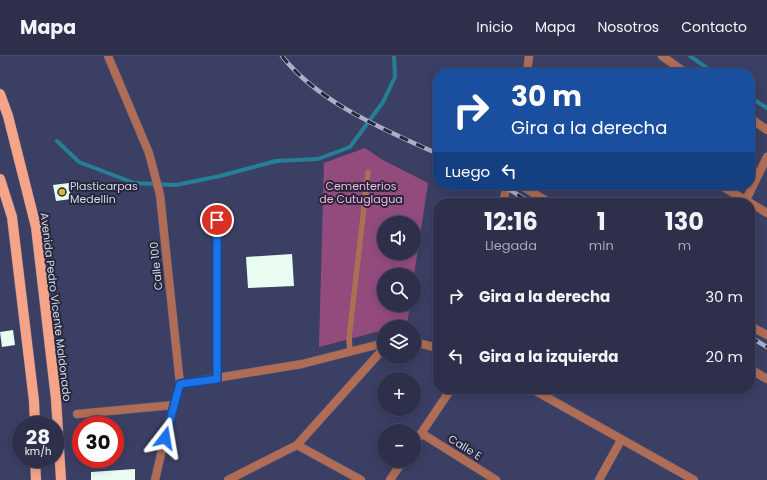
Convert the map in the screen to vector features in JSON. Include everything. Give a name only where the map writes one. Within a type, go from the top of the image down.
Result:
[{"type":"main road","name":"Avenida Pedro Vicente Maldonado","points":[[0,94],[8,116],[36,227],[56,399],[61,480]]},
{"type":"main road","points":[[0,179],[12,217],[34,401],[34,416]]},
{"type":"main road","points":[[35,468],[36,480]]},
{"type":"street","name":"Calle 100","points":[[108,56],[148,153],[160,195],[180,384],[155,480]]},
{"type":"street","points":[[529,56],[529,68]]},
{"type":"street","points":[[662,56],[679,68]]},
{"type":"street","points":[[755,122],[767,130]]},
{"type":"street","points":[[755,182],[767,158]]},
{"type":"street","points":[[528,190],[542,198]]},
{"type":"street","points":[[729,190],[743,198]]},
{"type":"street","points":[[755,206],[767,213]]},
{"type":"street","points":[[217,220],[217,379]]},
{"type":"street","points":[[755,328],[767,334]]},
{"type":"street","points":[[421,344],[433,347]]},
{"type":"street","points":[[180,384],[302,364],[377,345]]},
{"type":"street","points":[[228,480],[297,445],[377,356]]},
{"type":"street","points":[[755,372],[767,379]]},
{"type":"street","points":[[422,433],[448,394]]},
{"type":"street","points":[[541,394],[694,480]]},
{"type":"street","points":[[77,414],[174,405]]},
{"type":"street","name":"Calle E","points":[[422,433],[496,480]]},
{"type":"street","points":[[599,480],[621,440]]},
{"type":"street","points":[[297,445],[361,480]]},
{"type":"street","points":[[390,480],[398,468]]},
{"type":"lane","points":[[350,352],[349,338],[368,172]]},
{"type":"green space","name":"Cementerios de Cutuglagua","points":[[365,148],[381,159],[428,183],[421,229],[421,216],[377,216],[377,260],[416,260],[415,268],[377,268],[377,312],[409,312],[408,320],[377,320],[377,332],[319,347],[324,163]]},
{"type":"building","name":"Plasticarpas Medellin","points":[[69,183],[71,199],[56,201],[53,185]]},
{"type":"building","points":[[292,254],[294,286],[248,288],[246,257]]},
{"type":"building","points":[[13,330],[15,345],[2,347],[0,332]]},
{"type":"building","points":[[135,469],[135,480],[91,480],[91,472]]},
{"type":"waterway","points":[[57,141],[79,162],[134,183],[176,185],[220,176],[276,161],[318,159],[350,147],[383,102],[395,77],[394,56]]},
{"type":"waterway","points":[[690,56],[707,68]]},
{"type":"waterway","points":[[755,100],[767,108]]},
{"type":"railway","points":[[282,56],[297,73],[315,88],[354,114],[433,152]]},
{"type":"railway","points":[[510,190],[523,198]]},
{"type":"railway","points":[[755,340],[767,347]]},
{"type":"place","name":"Plasticarpas Medellin","points":[[62,192]]},
{"type":"route","points":[[165,438],[180,384],[217,379],[217,220]]}]
